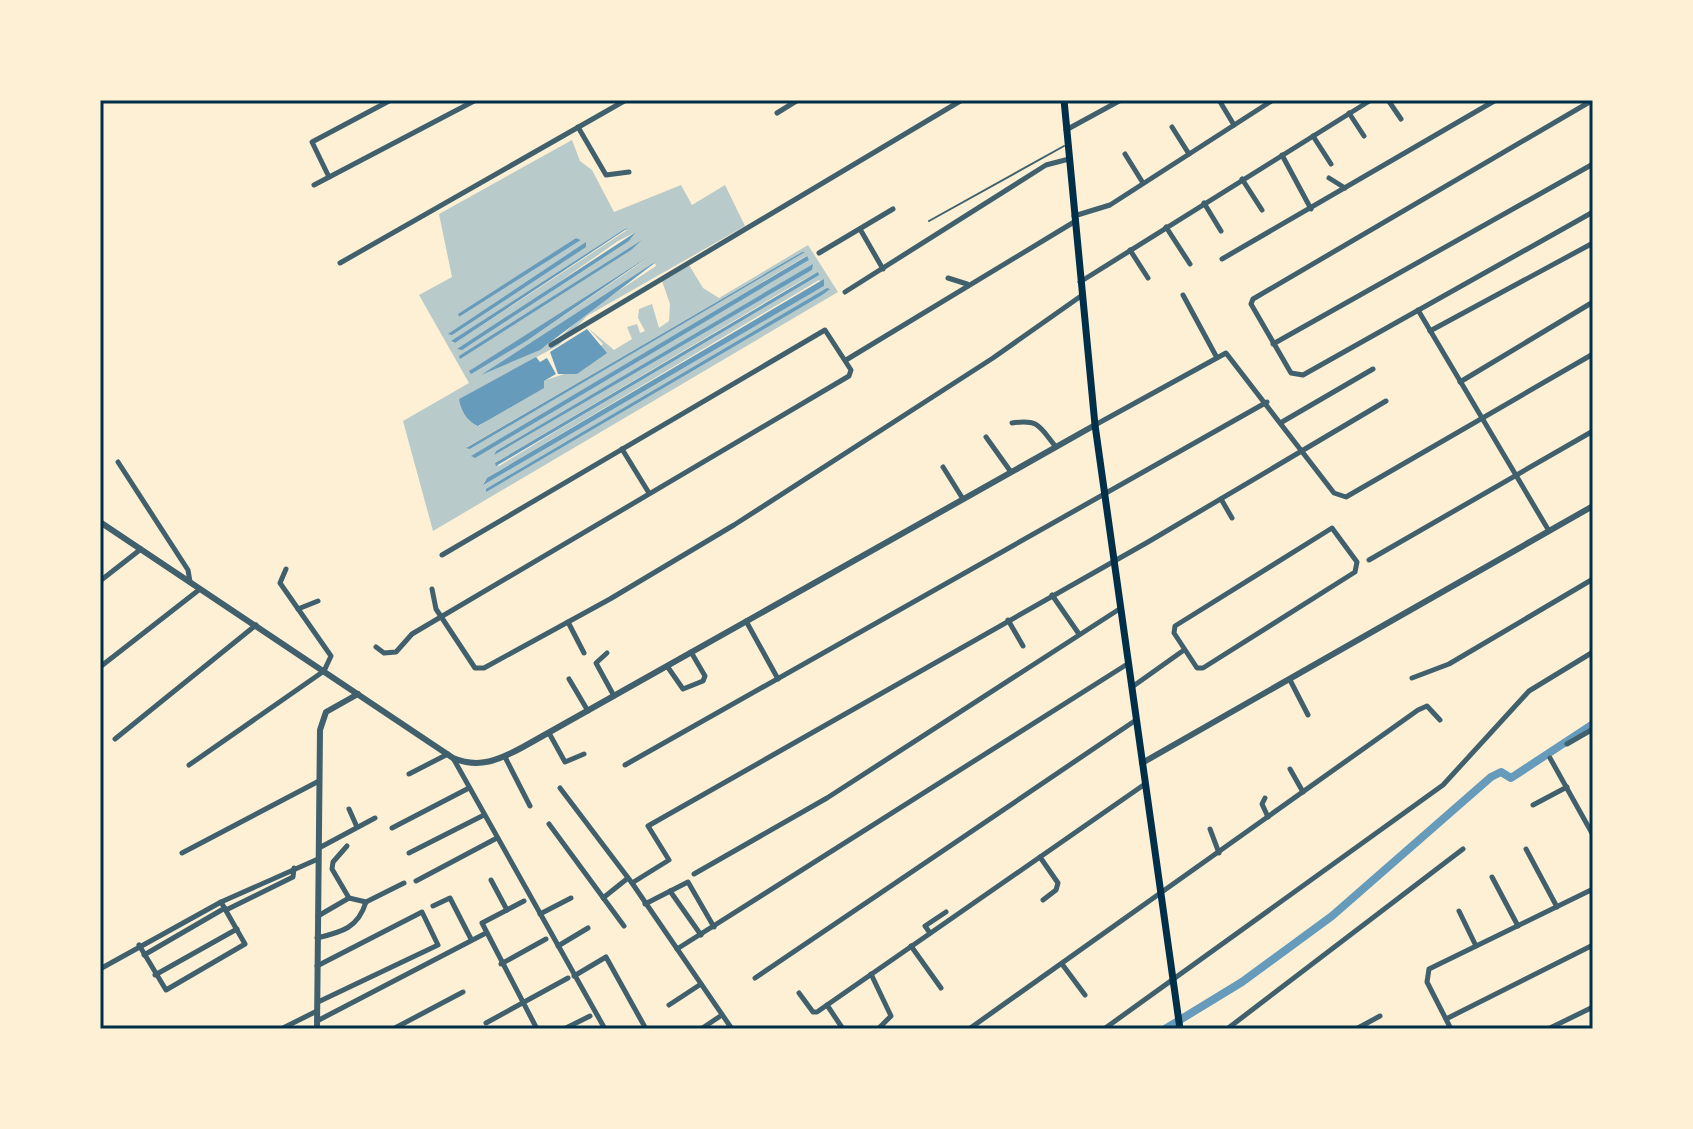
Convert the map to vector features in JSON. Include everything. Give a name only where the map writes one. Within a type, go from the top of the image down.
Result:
[{"type":"main road","points":[[1064,100],[1095,425],[1180,1029]]},
{"type":"street","points":[[329,177],[312,142],[391,100]]},
{"type":"street","points":[[314,185],[476,100]]},
{"type":"street","points":[[340,263],[626,100]]},
{"type":"street","points":[[777,113],[798,100]]},
{"type":"street","points":[[551,345],[962,100]]},
{"type":"street","points":[[1066,130],[1121,100]]},
{"type":"street","points":[[1219,100],[1234,125]]},
{"type":"street","points":[[845,360],[1074,219],[1102,209],[1273,100]]},
{"type":"street","points":[[1079,282],[1371,100]]},
{"type":"street","points":[[1388,100],[1401,119]]},
{"type":"street","points":[[1222,259],[1496,100]]},
{"type":"street","points":[[1593,100],[1253,299],[1253,309],[1291,373],[1303,375],[1593,212]]},
{"type":"street","points":[[1349,113],[1364,136]]},
{"type":"street","points":[[578,127],[606,175],[629,172]]},
{"type":"street","points":[[1172,127],[1189,154]]},
{"type":"street","points":[[1313,136],[1331,164]]},
{"type":"street","points":[[1125,154],[1143,183]]},
{"type":"street","points":[[1282,155],[1311,209]]},
{"type":"street","points":[[845,292],[1046,165],[1069,159]]},
{"type":"street","points":[[1273,344],[1593,164]]},
{"type":"street","points":[[1329,178],[1346,189]]},
{"type":"street","points":[[1242,179],[1262,210]]},
{"type":"street","points":[[1204,203],[1221,231]]},
{"type":"street","points":[[819,253],[893,209]]},
{"type":"street","points":[[1166,227],[1190,264]]},
{"type":"street","points":[[860,229],[883,269]]},
{"type":"street","points":[[1430,331],[1593,243]]},
{"type":"street","points":[[1130,250],[1148,278]]},
{"type":"street","points":[[948,278],[968,285]]},
{"type":"street","points":[[1183,295],[1219,355]]},
{"type":"street","points":[[432,589],[442,619],[479,669],[568,622],[734,525],[993,358],[1081,296]]},
{"type":"street","points":[[1460,382],[1593,302]]},
{"type":"street","points":[[1418,310],[1549,531]]},
{"type":"street","points":[[376,647],[384,653],[396,652],[412,634],[849,376],[851,370],[825,330],[442,555]]},
{"type":"street","points":[[100,522],[451,756],[476,765],[505,757],[549,733],[1219,355],[1228,354],[1334,493],[1346,497],[1593,354]]},
{"type":"street","points":[[1282,422],[1373,369]]},
{"type":"street","points":[[603,898],[669,860],[648,826],[1221,499],[1386,401]]},
{"type":"street","points":[[625,765],[1267,402]]},
{"type":"street","points":[[1012,423],[1031,420],[1056,447]]},
{"type":"street","points":[[1369,560],[1593,431]]},
{"type":"street","points":[[986,437],[1011,472]]},
{"type":"street","points":[[622,449],[649,493]]},
{"type":"street","points":[[118,462],[188,570],[190,582]]},
{"type":"street","points":[[943,467],[963,499]]},
{"type":"street","points":[[1221,499],[1232,518]]},
{"type":"street","points":[[1142,763],[1593,506]]},
{"type":"street","points":[[1326,529],[1336,529],[1357,562],[1355,572],[1203,668],[1197,668],[1184,650],[1172,630],[1175,626],[1326,529]]},
{"type":"street","points":[[100,581],[141,549]]},
{"type":"street","points":[[189,765],[324,671],[331,656],[280,583],[286,569]]},
{"type":"street","points":[[1412,678],[1449,664],[1593,579]]},
{"type":"street","points":[[100,667],[201,589]]},
{"type":"street","points":[[1052,595],[1079,634]]},
{"type":"street","points":[[298,609],[318,601]]},
{"type":"street","points":[[694,874],[827,798],[1121,608]]},
{"type":"street","points":[[1008,620],[1023,646]]},
{"type":"street","points":[[746,621],[778,679]]},
{"type":"street","points":[[568,622],[584,653]]},
{"type":"street","points":[[115,739],[256,625]]},
{"type":"street","points":[[1131,687],[1184,650]]},
{"type":"street","points":[[667,666],[683,689],[693,687],[705,676],[691,652]]},
{"type":"street","points":[[1104,1029],[1443,785],[1529,691],[1593,652]]},
{"type":"street","points":[[607,653],[596,663],[614,696]]},
{"type":"street","points":[[677,949],[1129,663]]},
{"type":"street","points":[[569,679],[588,711]]},
{"type":"street","points":[[1290,680],[1308,715]]},
{"type":"street","points":[[358,694],[334,705],[322,720],[317,1025],[486,933]]},
{"type":"street","points":[[969,1029],[1424,706],[1440,720]]},
{"type":"street","points":[[755,978],[1136,720]]},
{"type":"street","points":[[1567,744],[1593,729]]},
{"type":"street","points":[[549,733],[565,762],[584,754]]},
{"type":"street","points":[[409,774],[451,756]]},
{"type":"street","points":[[451,756],[558,946],[571,977],[605,1029]]},
{"type":"street","points":[[505,757],[530,806]]},
{"type":"street","points":[[1550,758],[1593,835]]},
{"type":"street","points":[[1290,769],[1303,792]]},
{"type":"street","points":[[182,853],[320,781]]},
{"type":"street","points":[[799,993],[813,1012],[827,1005],[1145,784]]},
{"type":"street","points":[[1533,805],[1567,787]]},
{"type":"street","points":[[392,828],[469,788]]},
{"type":"street","points":[[560,788],[630,881],[732,1029]]},
{"type":"street","points":[[1265,798],[1262,804],[1268,817]]},
{"type":"street","points":[[349,809],[357,827]]},
{"type":"street","points":[[409,853],[484,815]]},
{"type":"street","points":[[318,848],[375,818]]},
{"type":"street","points":[[549,824],[624,926]]},
{"type":"street","points":[[1210,829],[1219,853]]},
{"type":"street","points":[[416,881],[497,838]]},
{"type":"street","points":[[347,846],[333,862],[332,869],[349,898]]},
{"type":"street","points":[[1227,1029],[1463,849]]},
{"type":"street","points":[[1526,849],[1557,907]]},
{"type":"street","points":[[1040,857],[1058,883],[1056,890],[1043,900]]},
{"type":"street","points":[[100,969],[139,945],[293,877],[294,868],[318,859]]},
{"type":"street","points":[[1492,877],[1518,926]]},
{"type":"street","points":[[491,880],[507,910]]},
{"type":"street","points":[[645,904],[688,882],[714,927]]},
{"type":"street","points":[[317,917],[349,898],[366,902],[404,883]]},
{"type":"street","points":[[1451,1029],[1427,982],[1429,969],[1593,889]]},
{"type":"street","points":[[670,891],[701,935]]},
{"type":"street","points":[[433,906],[450,898],[471,939]]},
{"type":"street","points":[[540,914],[571,898]]},
{"type":"street","points":[[524,901],[482,923],[537,1029]]},
{"type":"street","points":[[317,938],[347,929],[361,917],[366,902]]},
{"type":"street","points":[[139,945],[166,990],[245,944],[224,906]]},
{"type":"street","points":[[144,955],[224,906]]},
{"type":"street","points":[[1459,911],[1476,946]]},
{"type":"street","points":[[317,966],[422,912],[438,945],[318,1002]]},
{"type":"street","points":[[930,933],[925,926],[946,912]]},
{"type":"street","points":[[558,946],[588,928]]},
{"type":"street","points":[[155,975],[237,929]]},
{"type":"street","points":[[501,964],[546,939]]},
{"type":"street","points":[[1446,1019],[1593,945]]},
{"type":"street","points":[[911,946],[941,988]]},
{"type":"street","points":[[486,1023],[606,957],[646,1029]]},
{"type":"street","points":[[1062,964],[1085,995]]},
{"type":"street","points":[[871,974],[891,1016],[880,1027]]},
{"type":"street","points":[[669,1005],[701,984]]},
{"type":"street","points":[[393,1029],[463,992]]},
{"type":"street","points":[[827,1005],[843,1029]]},
{"type":"street","points":[[1548,1029],[1593,1007]]},
{"type":"street","points":[[281,1029],[317,1011]]},
{"type":"street","points":[[701,1029],[722,1015]]},
{"type":"street","points":[[564,1029],[590,1016]]},
{"type":"street","points":[[1356,1029],[1380,1016]]},
{"type":"lane","points":[[929,221],[1054,149],[1068,146]]},
{"type":"shaded area","points":[[572,140],[580,161],[592,170],[614,212],[681,185],[692,205],[725,185],[745,226],[587,316],[559,345],[459,399],[479,426],[543,381],[570,372],[603,344],[587,327],[614,350],[632,339],[627,327],[637,324],[640,333],[645,331],[638,318],[639,309],[652,304],[659,328],[669,321],[670,304],[662,281],[689,265],[703,288],[719,298],[808,245],[838,292],[433,531],[403,421],[469,383],[419,295],[452,277],[439,214]],"holes":[[[627,230],[455,343],[451,342]],[[636,232],[629,241],[462,350],[618,241]],[[576,238],[581,240],[459,317]],[[802,252],[804,252],[470,449],[467,447]],[[806,256],[809,260],[472,457]],[[648,258],[528,340],[469,371]],[[655,263],[656,266],[576,319],[550,344],[488,371]],[[812,265],[812,270],[494,454],[496,451]],[[817,272],[499,466],[495,463]],[[819,280],[824,286],[483,484],[487,478]]]},
{"type":"water","points":[[628,228],[455,343],[451,341],[623,230]]},
{"type":"water","points":[[636,232],[629,241],[462,350],[457,349]]},
{"type":"water","points":[[576,238],[581,240],[459,317],[458,314]]},
{"type":"water","points":[[642,240],[631,250],[460,359],[459,356]]},
{"type":"water","points":[[586,242],[586,247],[452,335],[448,334]]},
{"type":"water","points":[[805,252],[470,449],[466,448]]},
{"type":"water","points":[[807,256],[809,260],[475,458],[471,456]]},
{"type":"water","points":[[648,257],[528,340],[471,374],[469,371]]},
{"type":"water","points":[[656,262],[540,350],[481,375],[652,264]]},
{"type":"water","points":[[813,264],[812,270],[494,455],[496,451]]},
{"type":"water","points":[[818,272],[819,275],[496,466],[495,463]]},
{"type":"water","points":[[824,279],[824,286],[483,485],[487,478]]},
{"type":"water","points":[[830,289],[822,295],[486,492],[486,489]]},
{"type":"water","points":[[587,329],[607,353],[577,374],[558,374],[550,352]]},
{"type":"water","points":[[536,357],[540,362],[547,358],[556,374],[544,381],[544,388],[478,426],[468,418],[459,399]]},
{"type":"waterway","points":[[1165,1029],[1242,982],[1332,916],[1491,777],[1501,772],[1511,778],[1593,724]]}]
